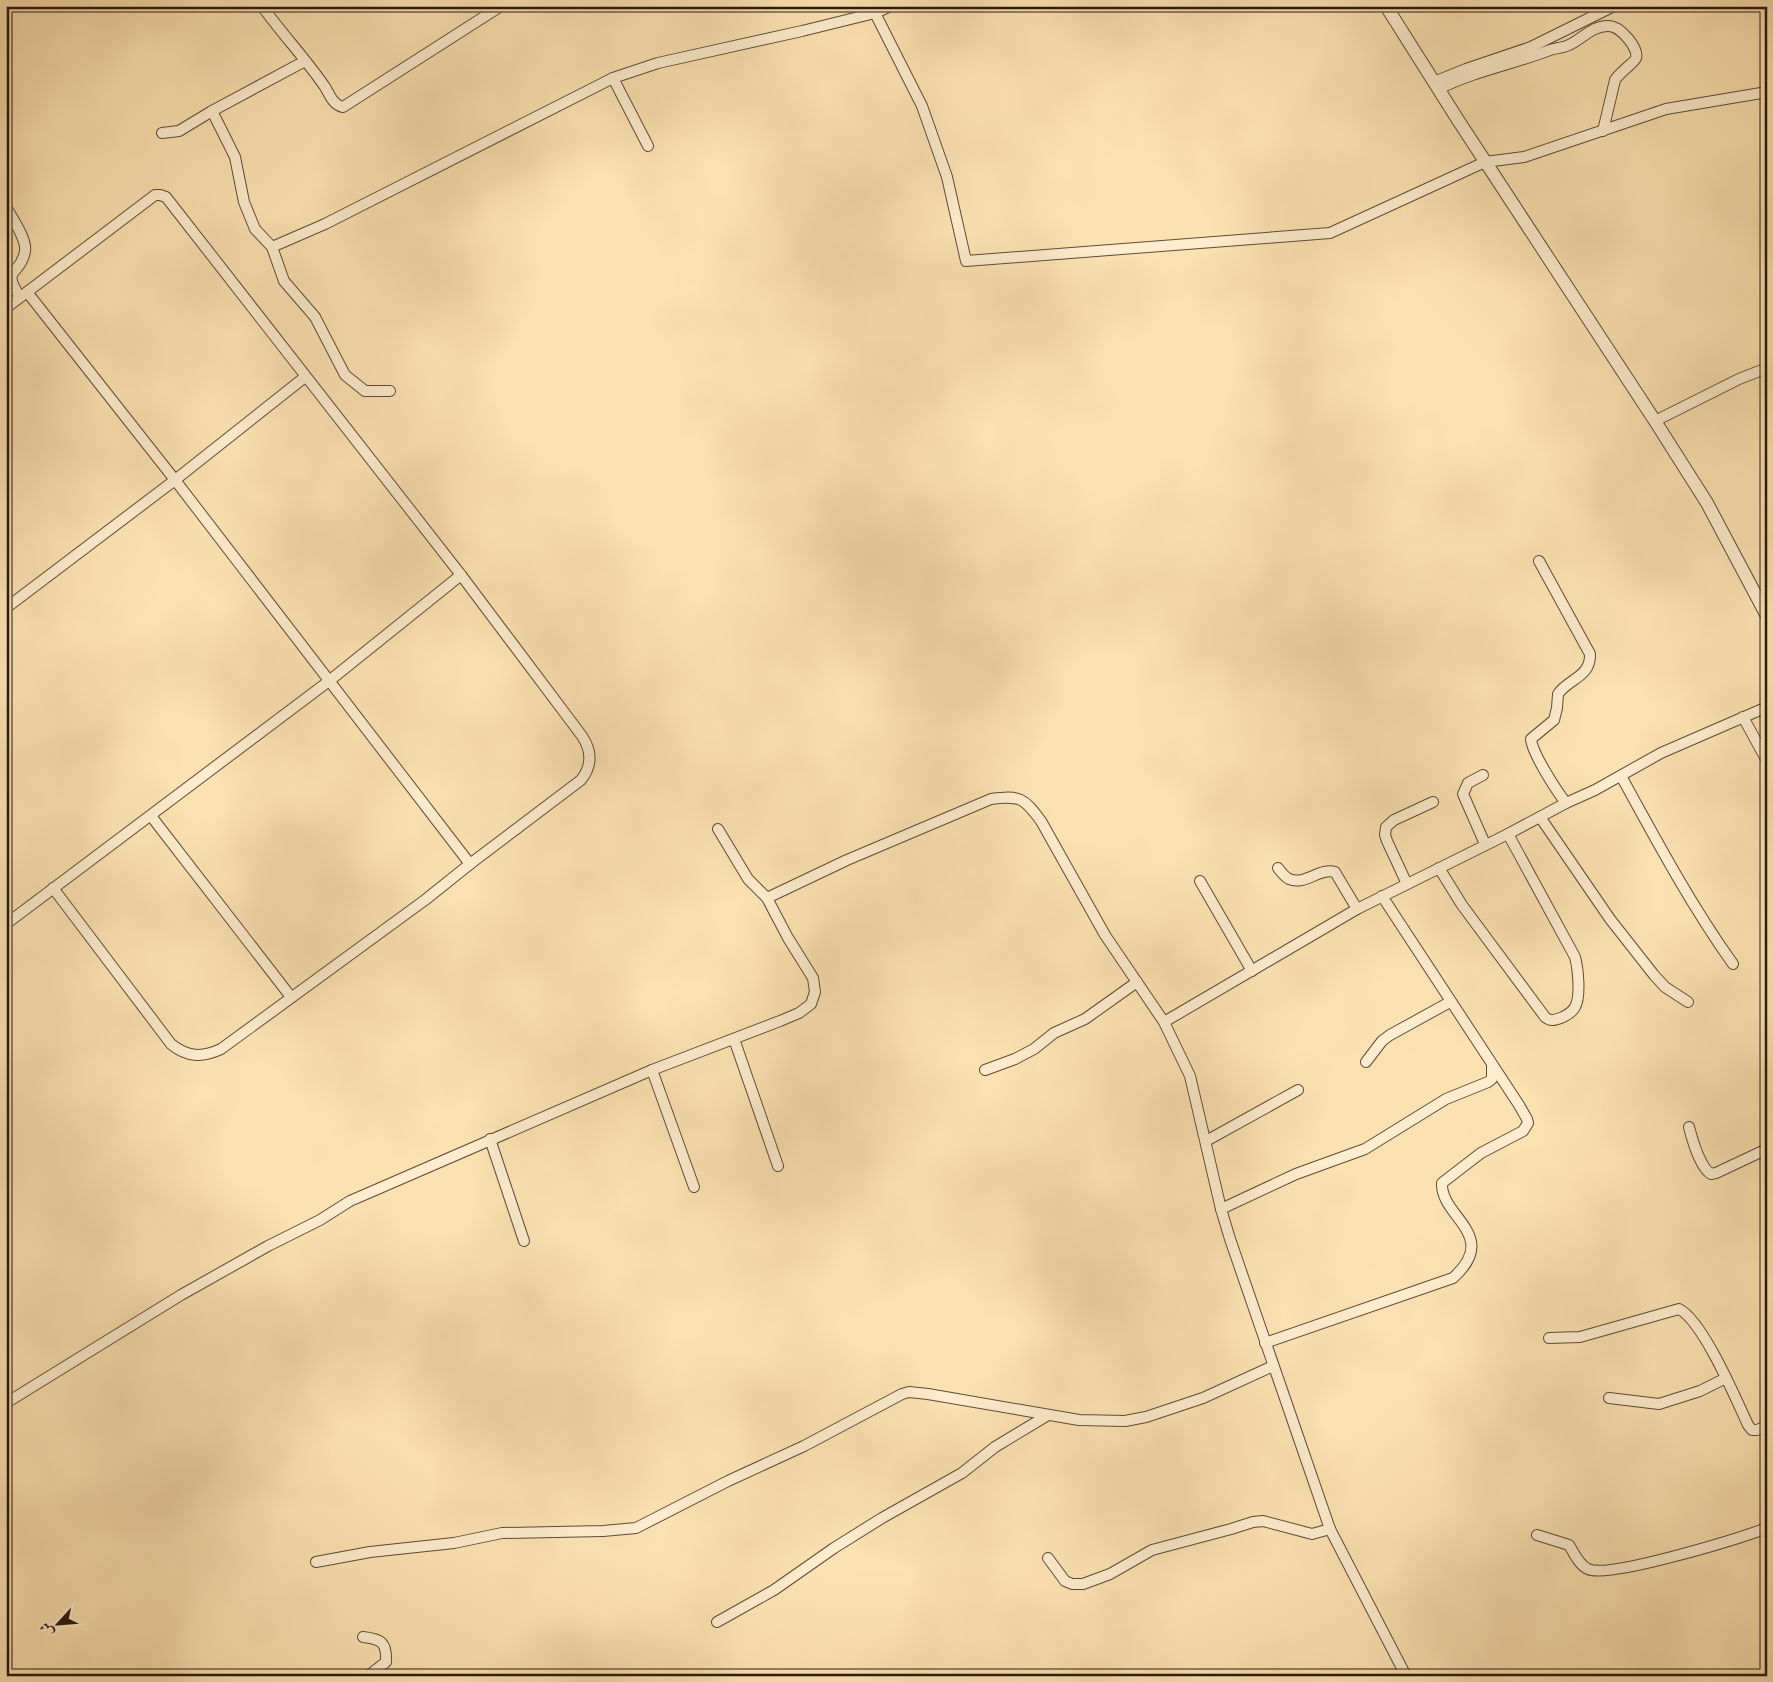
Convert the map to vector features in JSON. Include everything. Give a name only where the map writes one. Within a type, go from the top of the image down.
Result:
[{"type":"street","points":[[262,6],[318,77],[336,104],[343,106],[501,6]]},
{"type":"street","points":[[272,247],[325,224],[613,78],[658,63],[802,31],[875,13],[891,6]]},
{"type":"street","points":[[1386,6],[1485,162],[1656,421],[1707,503],[1767,616]]},
{"type":"street","points":[[1436,86],[1460,72],[1531,47],[1614,6]]},
{"type":"street","points":[[875,13],[922,106],[947,177],[966,261],[1330,233],[1485,162],[1498,162],[1524,157],[1666,108],[1767,92]]},
{"type":"street","points":[[1436,86],[1569,45],[1598,28],[1616,27],[1626,35],[1636,53],[1636,58],[1634,62],[1624,68],[1615,80],[1603,131]]},
{"type":"street","points":[[162,133],[178,132],[212,111],[305,61]]},
{"type":"street","points":[[613,78],[648,146]]},
{"type":"street","points":[[212,111],[235,157],[244,202],[255,229],[272,247],[284,281],[315,317],[345,374],[365,391],[390,391]]},
{"type":"street","points":[[6,308],[155,195],[166,197],[461,576],[582,736],[587,743],[590,758],[589,766],[581,780],[425,900],[216,1052],[200,1056],[180,1051],[171,1044],[53,888]]},
{"type":"street","points":[[6,207],[25,243],[25,252],[11,276],[11,281],[175,480],[470,864]]},
{"type":"street","points":[[1656,421],[1732,382],[1767,368]]},
{"type":"street","points":[[6,608],[175,480],[305,377]]},
{"type":"street","points":[[1539,560],[1590,654],[1590,661],[1584,673],[1558,694],[1554,720],[1531,739],[1532,746],[1552,783],[1566,802]]},
{"type":"street","points":[[6,924],[329,680],[461,576]]},
{"type":"street","points":[[1164,1022],[1357,909],[1508,834],[1661,754],[1767,707]]},
{"type":"street","points":[[1743,717],[1767,761]]},
{"type":"street","points":[[1483,775],[1468,783],[1463,794],[1486,844]]},
{"type":"street","points":[[1621,776],[1680,882],[1733,964]]},
{"type":"street","points":[[767,898],[846,860],[991,799],[1011,796],[1028,804],[1041,821],[1105,935],[1164,1022],[1190,1076],[1221,1209],[1265,1343],[1330,1529],[1406,1676]]},
{"type":"street","points":[[1407,884],[1387,842],[1385,835],[1386,826],[1394,820],[1433,802]]},
{"type":"street","points":[[151,816],[291,997]]},
{"type":"street","points":[[1540,817],[1610,919],[1654,975],[1665,986],[1688,1002]]},
{"type":"street","points":[[6,1404],[181,1295],[268,1246],[320,1220],[350,1201],[652,1070],[799,1013],[811,1004],[815,992],[813,978],[788,938],[767,898],[748,879],[718,830]]},
{"type":"street","points":[[1439,868],[1462,905],[1544,1018],[1549,1021],[1555,1020],[1571,1013],[1576,1005],[1578,979],[1574,957],[1508,834]]},
{"type":"street","points":[[1278,868],[1289,879],[1296,880],[1328,870],[1336,872],[1357,909]]},
{"type":"street","points":[[1200,881],[1252,971]]},
{"type":"street","points":[[1265,1343],[1453,1278],[1467,1260],[1471,1249],[1467,1229],[1446,1200],[1441,1190],[1442,1183],[1481,1152],[1524,1131],[1528,1123],[1523,1112],[1382,896]]},
{"type":"street","points":[[985,1070],[1015,1059],[1034,1049],[1054,1033],[1085,1020],[1137,982]]},
{"type":"street","points":[[1366,1062],[1382,1041],[1390,1035],[1450,1002]]},
{"type":"street","points":[[734,1039],[778,1166]]},
{"type":"street","points":[[1221,1209],[1296,1174],[1365,1149],[1446,1099],[1488,1082],[1492,1079],[1492,1066]]},
{"type":"street","points":[[652,1070],[694,1186]]},
{"type":"street","points":[[1206,1141],[1298,1090]]},
{"type":"street","points":[[1689,1127],[1705,1168],[1711,1174],[1767,1149]]},
{"type":"street","points":[[490,1139],[524,1241]]},
{"type":"street","points":[[1549,1338],[1580,1337],[1679,1309],[1687,1313],[1702,1334],[1726,1378],[1748,1425],[1752,1430],[1767,1426]]},
{"type":"street","points":[[316,1562],[370,1552],[454,1543],[502,1534],[603,1531],[636,1528],[728,1481],[804,1446],[902,1394],[910,1392],[1048,1415],[1088,1420],[1125,1421],[1146,1417],[1203,1398],[1273,1366]]},
{"type":"street","points":[[1608,1398],[1659,1404],[1700,1391],[1726,1378]]},
{"type":"street","points":[[717,1622],[774,1590],[834,1548],[882,1518],[962,1473],[995,1448],[1048,1415]]},
{"type":"street","points":[[1048,1558],[1065,1582],[1083,1584],[1110,1574],[1152,1550],[1231,1530],[1253,1522],[1262,1521],[1312,1534],[1330,1529]]},
{"type":"street","points":[[1536,1535],[1569,1545],[1587,1569],[1596,1572],[1694,1551],[1767,1528]]},
{"type":"street","points":[[363,1637],[377,1639],[383,1644],[386,1654],[386,1662],[368,1676]]}]
